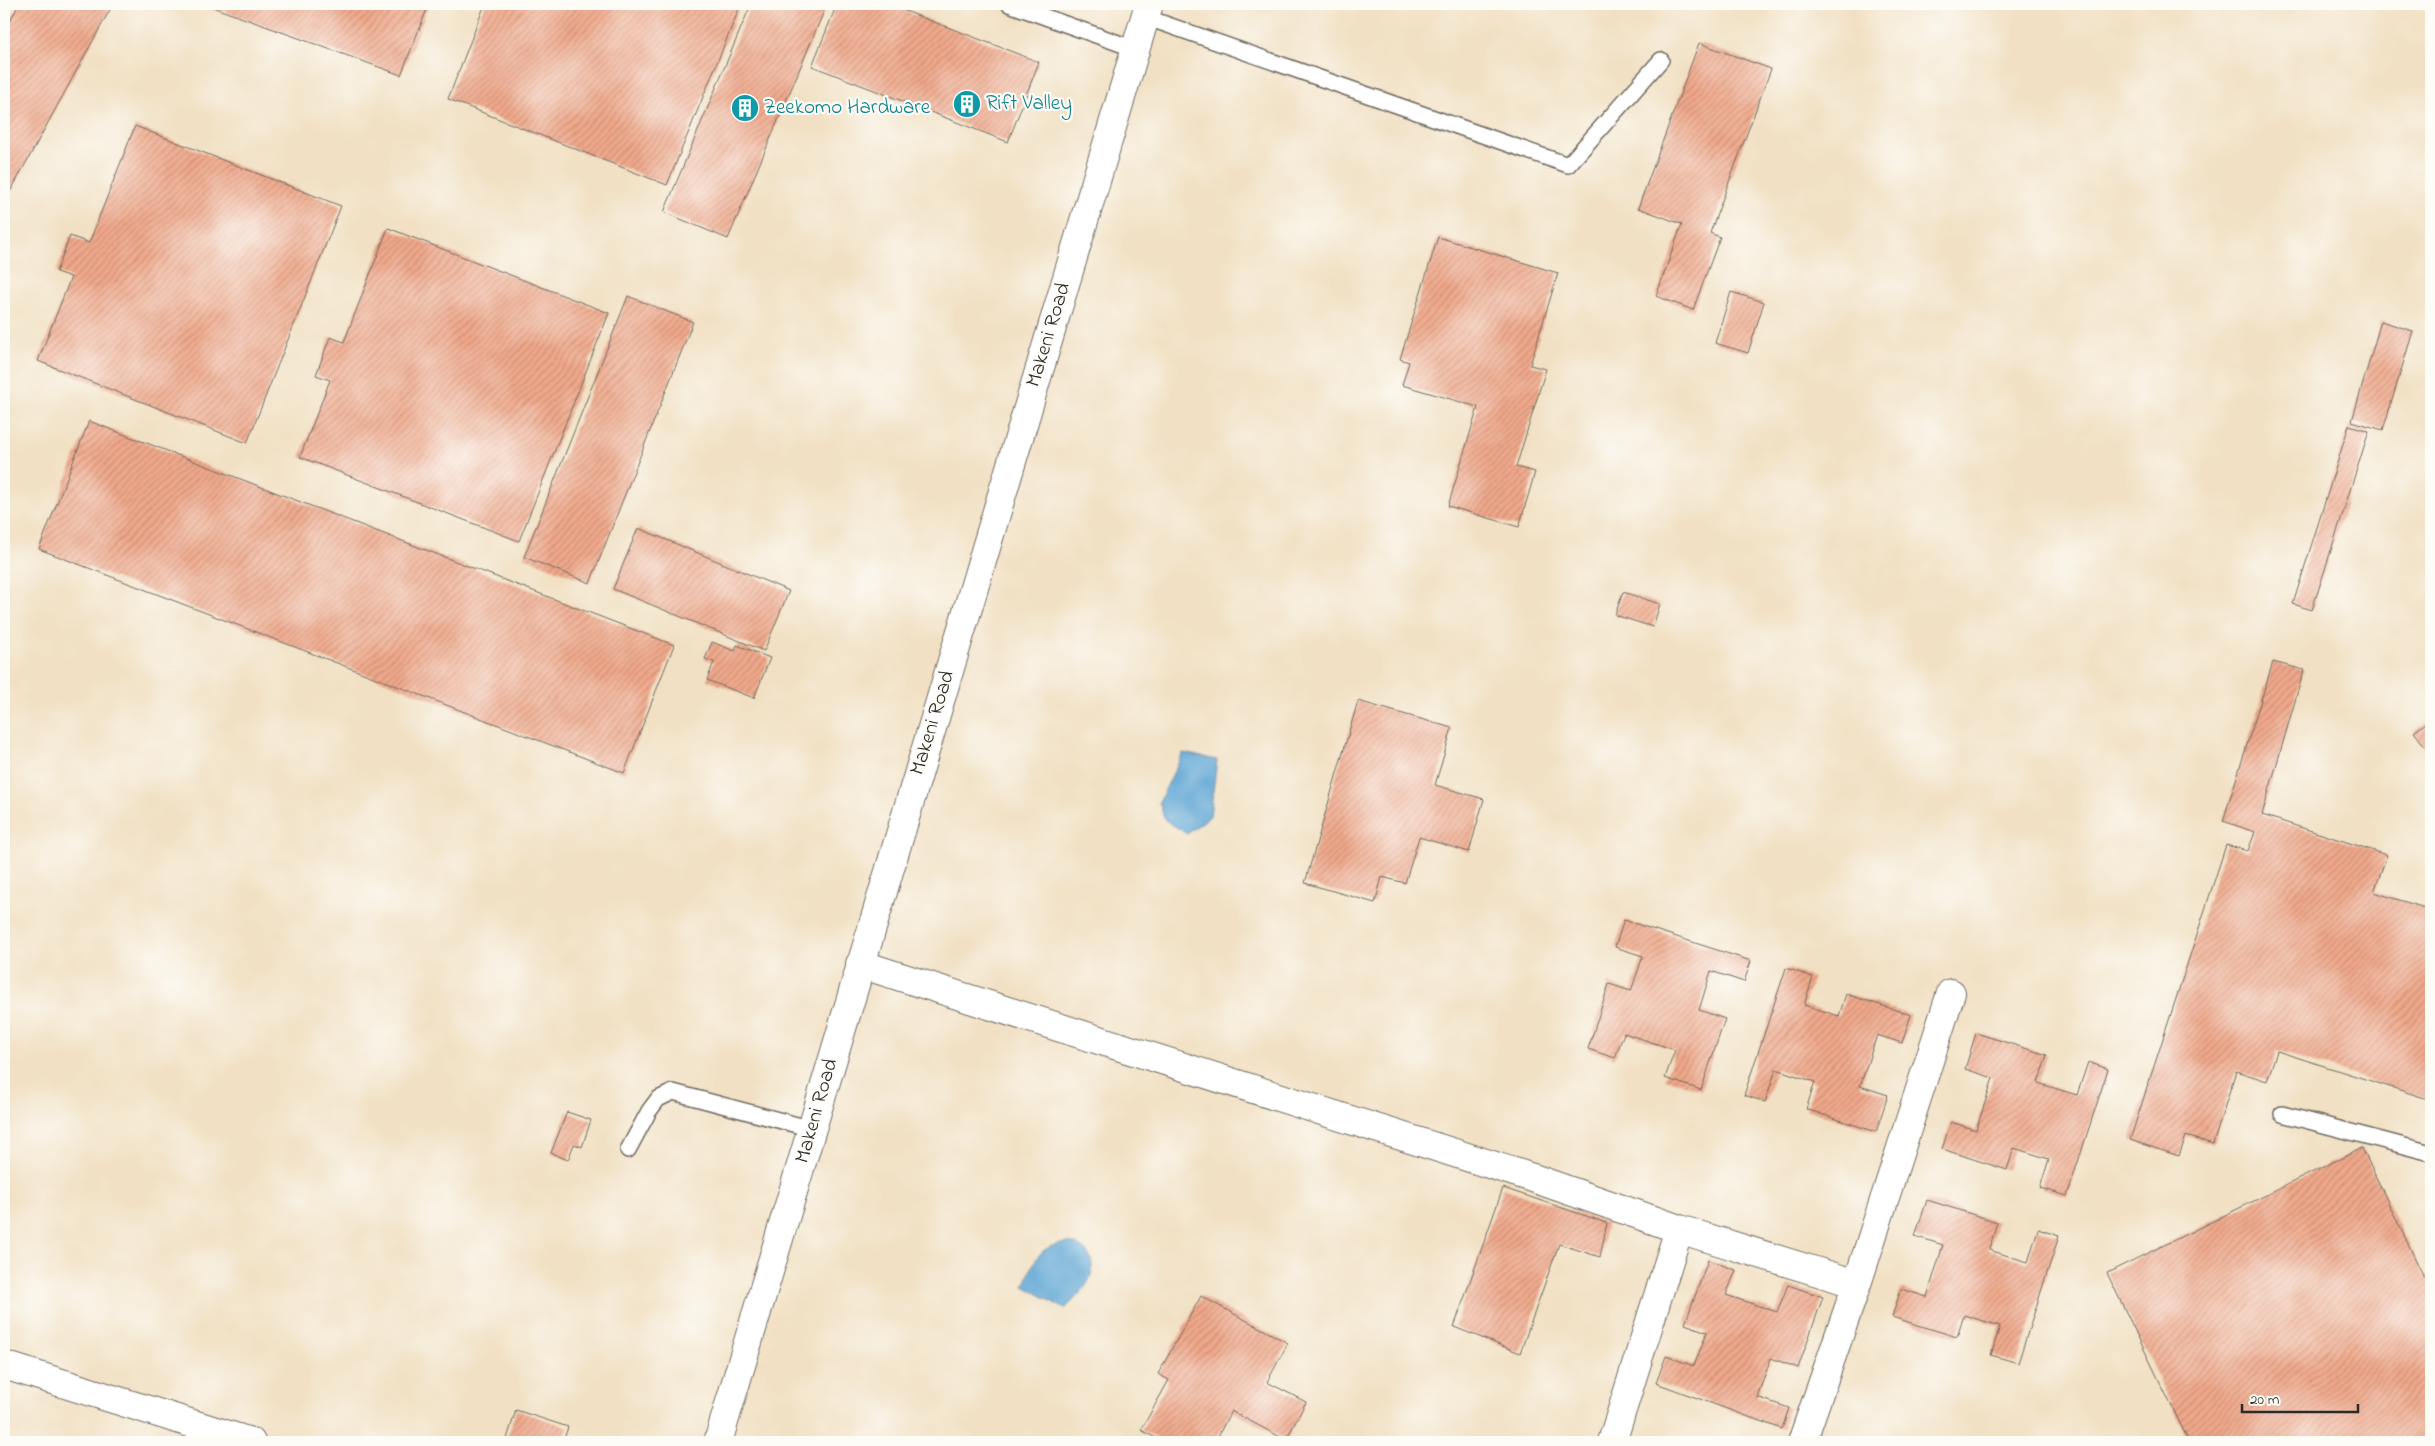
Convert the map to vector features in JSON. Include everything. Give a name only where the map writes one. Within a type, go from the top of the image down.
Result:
[{"type":"street","name":"Makeni Road","points":[[718,1442],[1147,10]]},
{"type":"street","points":[[860,964],[1524,1175],[1679,1229],[1858,1284]]},
{"type":"street","points":[[1802,1442],[1858,1284],[1951,993]]},
{"type":"street","points":[[1612,1442],[1679,1229]]},
{"type":"street","points":[[4,1365],[251,1442]]},
{"type":"lane","points":[[1009,4],[1136,49]]},
{"type":"lane","points":[[1147,10],[1568,165],[1661,60]]},
{"type":"lane","points":[[628,1150],[649,1111],[658,1099],[673,1092],[812,1129]]},
{"type":"lane","points":[[2282,1114],[2431,1153]]},
{"type":"water","points":[[1183,753],[1217,760],[1210,816],[1187,834],[1165,820],[1159,802]]},
{"type":"water","points":[[1068,1243],[1085,1250],[1091,1260],[1092,1271],[1086,1286],[1065,1309],[1024,1286],[1038,1256],[1043,1251],[1058,1244]]},
{"type":"building","points":[[19,4],[113,4],[10,192],[4,189],[4,32]]},
{"type":"building","points":[[204,4],[429,4],[401,75]]},
{"type":"building","points":[[485,4],[741,4],[667,185],[448,99]]},
{"type":"building","name":"Zeekomo Hardware","points":[[751,4],[827,4],[728,239],[664,212]]},
{"type":"building","name":"Rift Valley","points":[[837,4],[887,4],[1039,62],[1008,142],[812,66]]},
{"type":"building","points":[[1699,43],[1771,69],[1710,233],[1720,237],[1693,310],[1656,296],[1682,224],[1638,208]]},
{"type":"building","points":[[135,126],[341,206],[247,443],[38,361],[71,277],[56,272],[70,236],[89,243]]},
{"type":"building","points":[[388,228],[609,313],[519,541],[300,457],[330,380],[316,375],[330,337],[344,342]]},
{"type":"building","points":[[1438,237],[1558,273],[1530,365],[1546,369],[1516,467],[1535,472],[1519,527],[1448,506],[1478,407],[1402,385],[1409,362],[1400,359]]},
{"type":"building","points":[[1731,292],[1764,302],[1748,353],[1715,343]]},
{"type":"building","points":[[628,296],[693,322],[590,583],[524,557]]},
{"type":"building","points":[[2381,321],[2413,331],[2383,430],[2352,421]]},
{"type":"building","points":[[89,421],[674,645],[624,773],[39,549]]},
{"type":"building","points":[[2349,425],[2369,431],[2312,610],[2293,604]]},
{"type":"building","points":[[638,528],[789,591],[764,651],[613,589]]},
{"type":"building","points":[[1623,592],[1660,604],[1653,627],[1615,615]]},
{"type":"building","points":[[712,642],[735,651],[737,645],[770,658],[754,698],[707,680],[714,662],[705,659]]},
{"type":"building","points":[[2273,662],[2304,670],[2262,815],[2387,855],[2374,892],[2431,910],[2431,1100],[2277,1051],[2267,1081],[2236,1071],[2213,1144],[2186,1136],[2179,1156],[2130,1140],[2226,845],[2248,851],[2255,832],[2223,821]]},
{"type":"building","points":[[1358,701],[1452,728],[1435,785],[1484,799],[1469,852],[1419,837],[1405,883],[1382,877],[1375,903],[1305,883]]},
{"type":"building","points":[[2431,719],[2431,754],[2414,732]]},
{"type":"building","points":[[1624,920],[1751,961],[1744,982],[1711,971],[1699,1010],[1725,1019],[1701,1090],[1665,1078],[1675,1050],[1624,1033],[1615,1058],[1588,1049],[1609,984],[1631,991],[1643,956],[1615,947]]},
{"type":"building","points":[[1786,968],[1813,977],[1804,1005],[1839,1016],[1846,994],[1911,1015],[1902,1043],[1877,1035],[1860,1086],[1888,1095],[1876,1132],[1806,1109],[1815,1082],[1776,1069],[1765,1102],[1744,1095]]},
{"type":"building","points":[[1976,1033],[2047,1055],[2038,1083],[2077,1095],[2088,1062],[2108,1069],[2067,1196],[2040,1188],[2049,1159],[2014,1148],[2007,1170],[1942,1149],[1951,1122],[1976,1130],[1993,1078],[1965,1069]]},
{"type":"building","points":[[567,1112],[591,1120],[582,1147],[574,1144],[568,1160],[551,1153]]},
{"type":"building","points":[[2362,1148],[2424,1277],[2431,1273],[2431,1442],[2189,1442],[2107,1273]]},
{"type":"building","points":[[1503,1188],[1607,1223],[1600,1257],[1559,1244],[1520,1353],[1454,1327]]},
{"type":"building","points":[[1927,1200],[1997,1222],[1989,1250],[2028,1262],[2038,1229],[2059,1236],[2018,1363],[1991,1355],[2000,1326],[1964,1315],[1957,1337],[1892,1317],[1901,1289],[1927,1297],[1943,1245],[1915,1236]]},
{"type":"building","points":[[1708,1260],[1736,1270],[1726,1295],[1777,1312],[1788,1285],[1823,1297],[1798,1368],[1771,1358],[1757,1397],[1789,1408],[1782,1429],[1656,1383],[1666,1356],[1694,1366],[1707,1332],[1685,1324]]},
{"type":"building","points":[[1201,1296],[1288,1343],[1267,1382],[1306,1402],[1286,1440],[1231,1411],[1215,1442],[1163,1442],[1141,1430],[1169,1380],[1158,1374]]},
{"type":"building","points":[[516,1410],[568,1427],[563,1442],[506,1442]]},
{"type":"place","name":"Rift Valley","points":[[967,104]]},
{"type":"place","name":"Zeekomo Hardware","points":[[745,108]]}]
